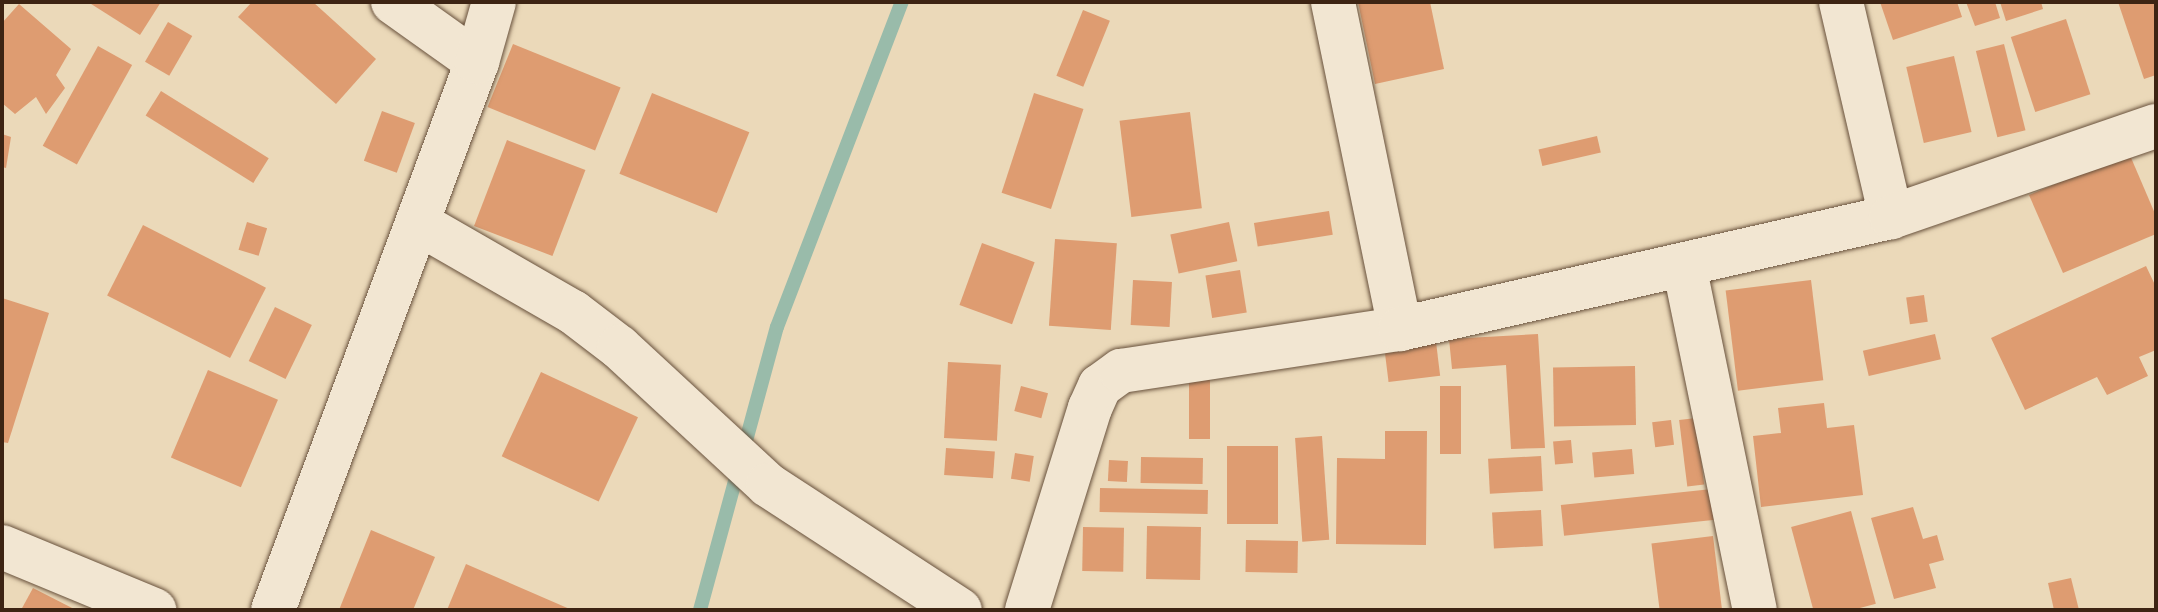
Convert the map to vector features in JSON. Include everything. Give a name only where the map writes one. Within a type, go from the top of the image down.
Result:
[{"type":"street","points":[[393,2],[477,62]]},
{"type":"street","points":[[273,610],[477,62],[494,2]]},
{"type":"street","points":[[1333,2],[1400,329]]},
{"type":"street","points":[[1841,2],[1891,217]]},
{"type":"street","points":[[1027,610],[1100,386],[1121,371],[1400,329],[1891,217],[2156,126]]},
{"type":"street","points":[[418,223],[573,312],[619,347],[768,485],[960,610]]},
{"type":"street","points":[[1684,265],[1755,610]]},
{"type":"street","points":[[2,547],[154,610]]},
{"type":"building","points":[[88,2],[161,2],[140,35]]},
{"type":"building","points":[[252,2],[313,2],[376,59],[336,104],[238,17]]},
{"type":"building","points":[[1358,2],[1430,2],[1444,69],[1375,84]]},
{"type":"building","points":[[1880,2],[1957,2],[1962,17],[1893,40]]},
{"type":"building","points":[[1966,2],[1995,2],[2000,18],[1975,26]]},
{"type":"building","points":[[2000,2],[2041,2],[2043,9],[2006,21]]},
{"type":"building","points":[[2118,2],[2156,2],[2156,75],[2144,79]]},
{"type":"building","points":[[19,4],[71,49],[56,75],[65,88],[46,114],[36,97],[15,114],[2,103],[2,23]]},
{"type":"building","points":[[1083,10],[1110,21],[1083,87],[1056,76]]},
{"type":"building","points":[[2066,19],[2090,94],[2035,112],[2011,37]]},
{"type":"building","points":[[168,22],[192,36],[169,76],[145,62]]},
{"type":"building","points":[[513,44],[621,87],[595,151],[488,107]]},
{"type":"building","points":[[2004,44],[2026,130],[1997,137],[1976,51]]},
{"type":"building","points":[[98,46],[132,65],[77,165],[43,146]]},
{"type":"building","points":[[1954,56],[1972,132],[1924,143],[1906,67]]},
{"type":"building","points":[[161,91],[269,158],[253,183],[146,116]]},
{"type":"building","points":[[652,93],[749,132],[717,213],[619,174]]},
{"type":"building","points":[[1034,93],[1083,109],[1051,209],[1002,193]]},
{"type":"building","points":[[382,111],[415,123],[397,173],[364,161]]},
{"type":"building","points":[[1190,112],[1202,208],[1131,217],[1120,121]]},
{"type":"building","points":[[2,134],[11,137],[6,168],[2,167]]},
{"type":"building","points":[[1597,136],[1601,153],[1542,166],[1539,149]]},
{"type":"building","points":[[507,140],[585,170],[552,256],[474,226]]},
{"type":"building","points":[[2129,153],[2156,216],[2156,234],[2063,273],[2029,195]]},
{"type":"building","points":[[1329,211],[1333,235],[1258,247],[1254,223]]},
{"type":"building","points":[[247,222],[267,228],[259,256],[239,250]]},
{"type":"building","points":[[1229,222],[1237,261],[1179,274],[1170,234]]},
{"type":"building","points":[[143,225],[266,288],[230,358],[107,295]]},
{"type":"building","points":[[1055,239],[1117,243],[1111,330],[1049,326]]},
{"type":"building","points":[[982,243],[1035,262],[1012,324],[959,305]]},
{"type":"building","points":[[2146,266],[2156,287],[2156,350],[2139,357],[2148,376],[2107,395],[2097,377],[2025,410],[1991,338]]},
{"type":"building","points":[[1240,270],[1247,312],[1212,318],[1205,275]]},
{"type":"building","points":[[1133,280],[1172,282],[1170,327],[1131,325]]},
{"type":"building","points":[[1811,280],[1823,380],[1738,391],[1726,290]]},
{"type":"building","points":[[1924,295],[1928,322],[1910,324],[1906,298]]},
{"type":"building","points":[[2,298],[49,313],[8,443],[2,442]]},
{"type":"building","points":[[275,307],[312,325],[286,379],[249,361]]},
{"type":"building","points":[[1538,334],[1545,448],[1511,449],[1506,365],[1452,369],[1449,339]]},
{"type":"building","points":[[1935,334],[1941,359],[1869,376],[1863,351]]},
{"type":"building","points":[[1436,342],[1440,376],[1389,382],[1384,348]]},
{"type":"building","points":[[948,362],[1001,365],[997,441],[944,438]]},
{"type":"building","points":[[1635,366],[1636,425],[1554,426],[1553,367]]},
{"type":"building","points":[[208,370],[278,400],[241,487],[171,457]]},
{"type":"building","points":[[541,372],[638,417],[599,502],[502,456]]},
{"type":"building","points":[[1189,376],[1210,376],[1210,439],[1189,439]]},
{"type":"building","points":[[1021,386],[1048,393],[1041,418],[1014,411]]},
{"type":"building","points":[[1440,386],[1461,386],[1461,454],[1440,454]]},
{"type":"building","points":[[1824,403],[1827,428],[1854,425],[1863,495],[1761,507],[1753,436],[1781,433],[1778,408]]},
{"type":"building","points":[[1696,418],[1704,485],[1687,487],[1679,420]]},
{"type":"building","points":[[1671,420],[1674,445],[1655,447],[1652,422]]},
{"type":"building","points":[[1385,431],[1427,431],[1426,545],[1336,544],[1337,458],[1385,459]]},
{"type":"building","points":[[1322,436],[1329,540],[1302,542],[1295,438]]},
{"type":"building","points":[[1571,440],[1573,463],[1555,464],[1553,442]]},
{"type":"building","points":[[1227,446],[1278,446],[1278,524],[1227,524]]},
{"type":"building","points":[[946,448],[995,451],[993,478],[944,475]]},
{"type":"building","points":[[1632,449],[1634,474],[1594,477],[1592,452]]},
{"type":"building","points":[[1015,453],[1034,456],[1030,482],[1011,479]]},
{"type":"building","points":[[1541,456],[1543,491],[1490,494],[1488,459]]},
{"type":"building","points":[[1141,457],[1203,458],[1203,484],[1141,483]]},
{"type":"building","points":[[1109,460],[1128,461],[1127,482],[1108,481]]},
{"type":"building","points":[[1100,488],[1208,490],[1208,514],[1100,512]]},
{"type":"building","points":[[1712,489],[1715,520],[1564,536],[1561,505]]},
{"type":"building","points":[[1913,507],[1923,539],[1937,535],[1944,560],[1929,564],[1936,588],[1894,599],[1871,518]]},
{"type":"building","points":[[1541,510],[1543,546],[1494,549],[1492,513]]},
{"type":"building","points":[[1851,511],[1876,604],[1852,610],[1813,610],[1791,527]]},
{"type":"building","points":[[1147,526],[1201,527],[1200,580],[1146,579]]},
{"type":"building","points":[[1083,527],[1124,528],[1123,572],[1082,571]]},
{"type":"building","points":[[371,530],[435,557],[413,610],[339,610]]},
{"type":"building","points":[[1713,536],[1722,610],[1660,610],[1651,544]]},
{"type":"building","points":[[1246,540],[1298,541],[1297,573],[1245,572]]},
{"type":"building","points":[[466,564],[572,610],[447,610]]},
{"type":"building","points":[[2071,578],[2079,610],[2054,610],[2048,583]]},
{"type":"building","points":[[33,588],[76,610],[21,610]]},
{"type":"waterway","points":[[700,610],[777,327],[902,2]]}]
